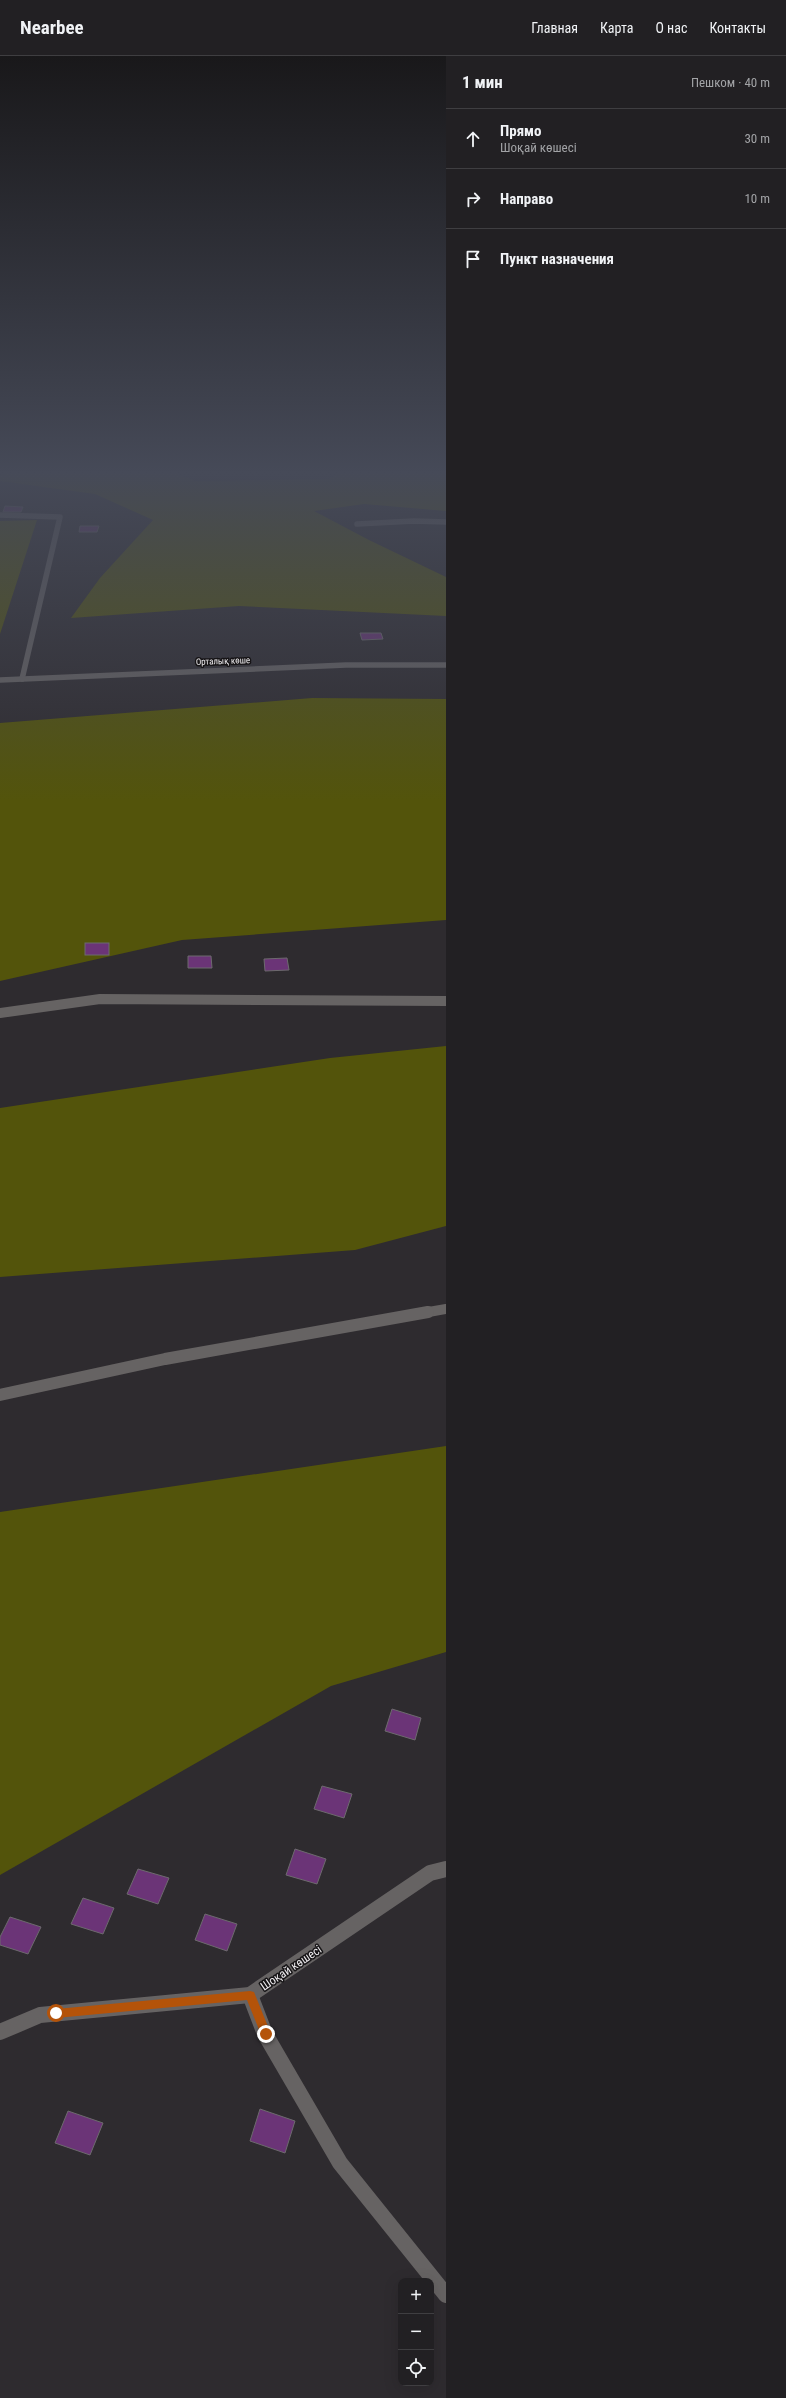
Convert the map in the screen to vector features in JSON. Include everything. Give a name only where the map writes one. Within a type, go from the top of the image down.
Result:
[{"type":"street","points":[[22,680],[45,582]]},
{"type":"street","name":"Орталық көше","points":[[0,680],[346,665],[446,665]]},
{"type":"street","points":[[0,1013],[100,999],[446,1001]]},
{"type":"street","points":[[0,1395],[165,1359],[446,1309]]},
{"type":"street","name":"Шоқай көшесі","points":[[0,2032],[40,2015],[250,1995],[430,1873],[446,1869]]},
{"type":"street","points":[[250,1995],[266,2034],[340,2163],[446,2295]]},
{"type":"shaded area","points":[[0,582],[17,582],[0,634]]},
{"type":"shaded area","points":[[97,582],[446,582],[446,616],[239,606],[71,618]]},
{"type":"shaded area","points":[[312,698],[446,699],[446,920],[182,940],[0,981],[0,723]]},
{"type":"shaded area","points":[[446,1046],[446,1226],[355,1250],[0,1277],[0,1108],[330,1058]]},
{"type":"shaded area","points":[[446,1446],[446,1652],[331,1686],[0,1875],[0,1512]]},
{"type":"building","points":[[360,633],[381,633],[383,639],[362,640]]},
{"type":"building","points":[[85,943],[109,943],[109,955],[85,955]]},
{"type":"building","points":[[188,956],[211,956],[212,968],[188,968]]},
{"type":"building","points":[[287,958],[289,970],[265,971],[264,959]]},
{"type":"building","points":[[392,1709],[421,1718],[415,1740],[385,1731]]},
{"type":"building","points":[[322,1786],[352,1794],[344,1818],[314,1809]]},
{"type":"building","points":[[295,1849],[326,1859],[317,1884],[286,1875]]},
{"type":"building","points":[[138,1869],[169,1878],[158,1904],[127,1894]]},
{"type":"building","points":[[83,1898],[114,1908],[103,1934],[71,1924]]},
{"type":"building","points":[[205,1914],[237,1924],[227,1951],[195,1940]]},
{"type":"building","points":[[10,1917],[41,1927],[28,1954],[0,1945],[0,1937]]},
{"type":"building","points":[[260,2109],[295,2121],[285,2153],[250,2141]]},
{"type":"building","points":[[68,2111],[103,2123],[90,2155],[55,2143]]},
{"type":"route","points":[[56,2013],[250,1995],[266,2034]]}]
